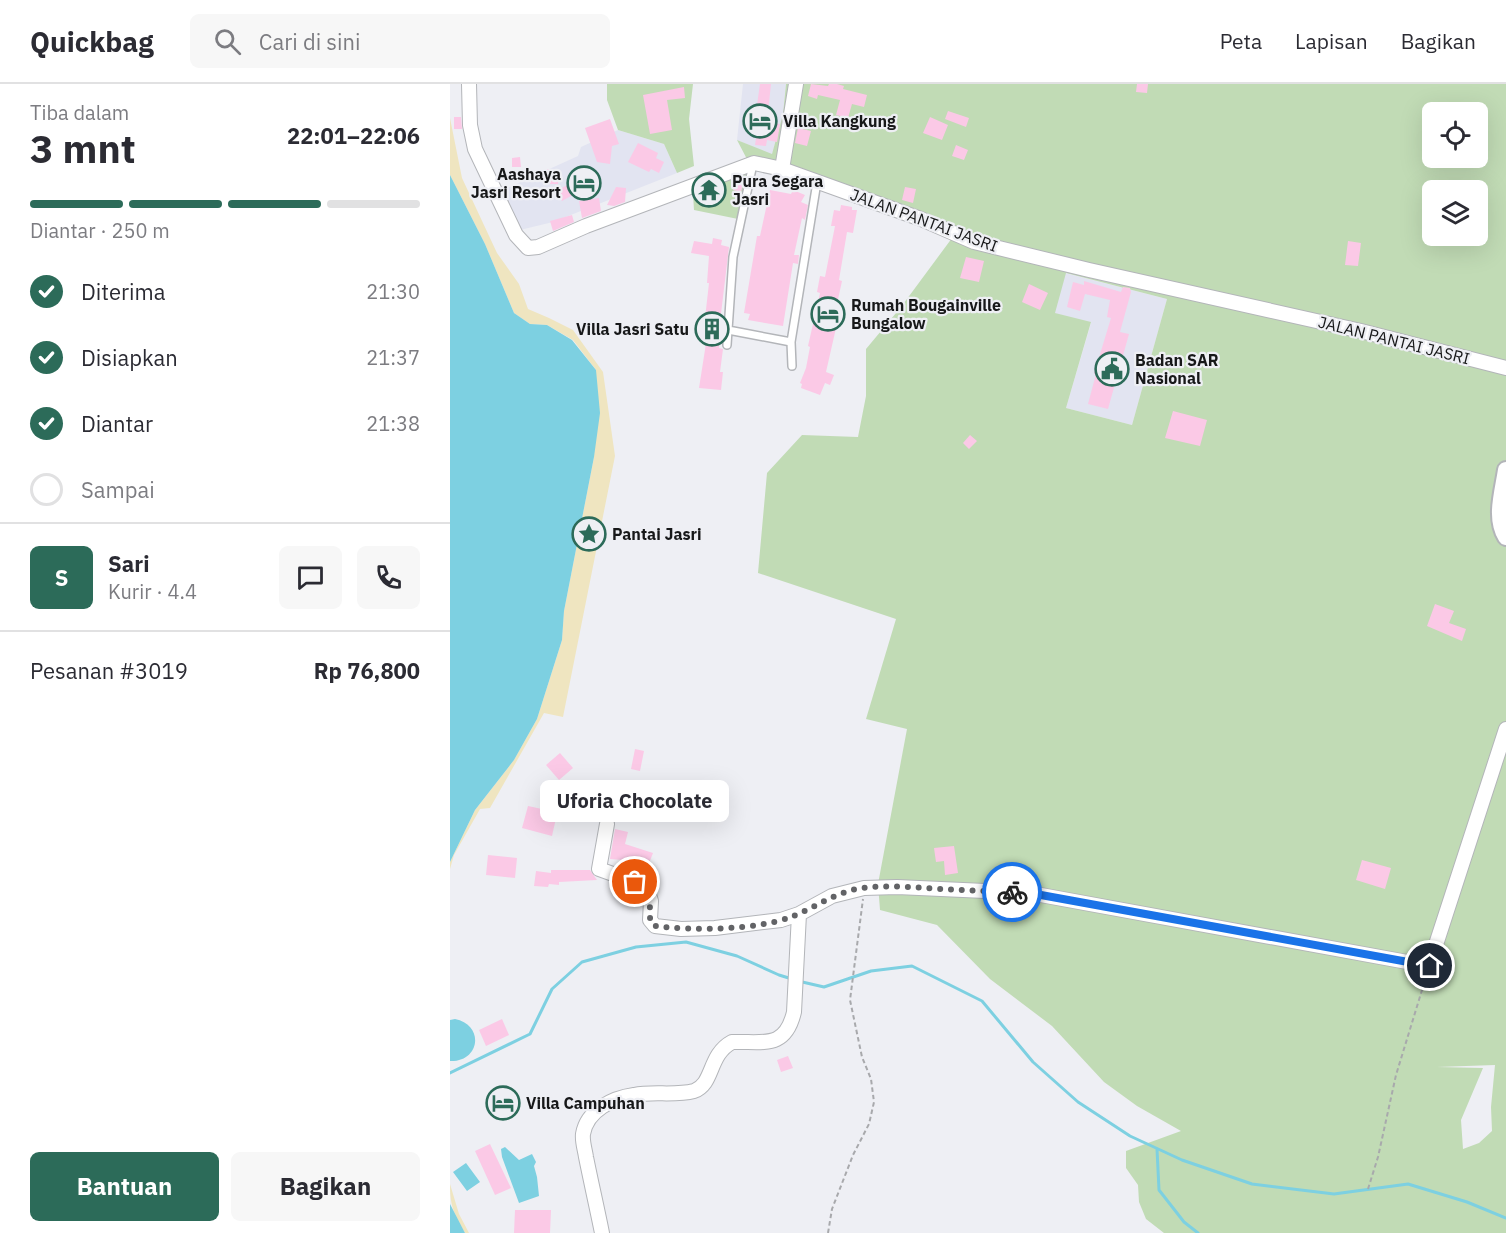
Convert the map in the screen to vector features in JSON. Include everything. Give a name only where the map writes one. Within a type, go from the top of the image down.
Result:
[{"type":"street","points":[[468,84],[470,125],[475,149],[516,235],[528,248],[538,247],[586,226],[754,163]]},
{"type":"street","points":[[782,169],[796,84]]},
{"type":"street","name":"JALAN PANTAI JASRI","points":[[754,163],[782,169],[921,219],[974,242],[1361,331],[1506,368]]},
{"type":"street","points":[[1506,470],[1500,518],[1502,531],[1506,537]]},
{"type":"street","points":[[607,824],[599,869],[635,882],[647,889],[651,901],[650,920],[655,926],[681,929],[715,928],[781,920],[799,914],[832,896],[864,888],[897,887],[1030,893],[1430,966],[1506,729]]},
{"type":"street","points":[[603,1233],[582,1136],[590,1119],[597,1110],[620,1098],[636,1094],[692,1091],[700,1088],[707,1079],[716,1056],[727,1045],[732,1042],[769,1043],[782,1036],[792,1021],[799,914]]},
{"type":"lane","points":[[726,345],[733,257],[754,163]]},
{"type":"lane","points":[[792,366],[791,342],[817,182]]},
{"type":"lane","points":[[728,330],[791,342]]},
{"type":"path","points":[[828,1233],[832,1209],[853,1155],[869,1124],[874,1102],[871,1079],[862,1057],[850,1000],[864,888]]},
{"type":"path","points":[[1368,1189],[1378,1157],[1396,1075],[1430,966]]},
{"type":"shaded area","name":"Villa Kangkung","points":[[743,84],[786,84],[783,114],[772,155],[737,140]]},
{"type":"shaded area","name":"Aashaya Jasri Resort","points":[[618,130],[664,144],[677,173],[553,222],[520,230],[494,194],[578,156],[581,147]]},
{"type":"shaded area","name":"Badan SAR Nasional","points":[[1065,273],[1167,299],[1132,425],[1066,408],[1091,323],[1054,313]]},
{"type":"green space","points":[[607,84],[693,84],[689,119],[694,166],[677,173],[664,144],[618,130],[607,100]]},
{"type":"green space","points":[[786,84],[1506,84],[1506,1233],[1164,1233],[1146,1219],[1139,1202],[1138,1185],[1126,1168],[1126,1151],[1181,1131],[1137,1106],[1104,1082],[1052,1026],[990,979],[937,925],[880,910],[878,884],[907,729],[866,719],[896,619],[758,573],[767,473],[802,435],[858,437],[866,396],[866,349],[901,307],[955,234],[749,163],[737,140],[772,154],[783,114]],"holes":[[[1066,273],[1167,299],[1132,425],[1066,408],[1091,322],[1055,313]],[[1495,1065],[1491,1107],[1492,1131],[1479,1143],[1463,1149],[1461,1120],[1483,1068],[1437,1067]]]},
{"type":"green space","points":[[743,171],[748,172],[738,219],[694,210],[693,194]]},
{"type":"sand","name":"Pantai Jasri","points":[[450,118],[462,178],[497,253],[519,284],[528,309],[573,330],[603,372],[615,456],[563,717],[544,713],[490,808],[480,809],[454,855],[450,869],[450,862],[475,810],[514,760],[537,719],[562,640],[564,611],[594,457],[596,370],[573,340],[547,325],[530,324],[514,313],[485,244],[450,175]]},
{"type":"sand","points":[[450,1184],[459,1214],[469,1233],[465,1233],[453,1210]]},
{"type":"water","points":[[450,175],[485,244],[514,313],[530,324],[547,325],[572,340],[596,370],[600,413],[594,457],[564,611],[562,640],[537,719],[514,760],[475,810],[450,862]]},
{"type":"water","points":[[455,1019],[471,1028],[475,1035],[475,1043],[468,1056],[450,1061],[450,1020]]},
{"type":"water","points":[[505,1147],[519,1160],[532,1154],[536,1162],[534,1166],[539,1196],[519,1203],[502,1157],[501,1149]]},
{"type":"water","points":[[466,1163],[480,1182],[467,1191],[453,1172]]},
{"type":"water","points":[[450,1204],[465,1233],[450,1233]]},
{"type":"building","points":[[760,84],[771,84],[767,122],[780,124],[777,142],[767,140],[766,146],[755,145],[759,119],[755,119]]},
{"type":"building","points":[[811,84],[828,86],[837,84],[844,86],[843,89],[867,95],[864,107],[852,104],[848,118],[836,115],[840,100],[818,95],[817,99],[808,96]]},
{"type":"building","points":[[1137,84],[1148,84],[1147,93],[1136,92]]},
{"type":"building","points":[[684,87],[685,98],[667,100],[672,130],[650,134],[643,95]]},
{"type":"building","points":[[948,111],[969,118],[966,127],[945,119]]},
{"type":"building","points":[[454,117],[461,117],[462,129],[454,129]]},
{"type":"building","points":[[930,117],[948,125],[942,140],[923,133]]},
{"type":"building","points":[[610,119],[619,144],[612,146],[610,164],[597,162],[585,128]]},
{"type":"building","points":[[798,128],[811,131],[807,146],[795,143]]},
{"type":"building","points":[[638,143],[658,153],[656,158],[664,162],[659,173],[651,169],[649,172],[628,162]]},
{"type":"building","points":[[956,145],[968,150],[964,160],[952,156]]},
{"type":"building","points":[[520,157],[521,167],[512,167],[512,158]]},
{"type":"building","points":[[546,169],[559,170],[558,184],[545,184]]},
{"type":"building","points":[[736,179],[744,179],[741,192],[733,190]]},
{"type":"building","points":[[575,181],[580,191],[562,201],[556,191]]},
{"type":"building","points":[[616,187],[626,188],[625,202],[614,206],[607,205]]},
{"type":"building","points":[[905,187],[916,189],[913,203],[902,200]]},
{"type":"building","points":[[770,190],[791,194],[793,190],[805,195],[801,202],[808,205],[805,220],[802,218],[794,255],[799,255],[798,264],[793,263],[783,326],[748,320],[750,314],[744,313],[757,236],[760,236]]},
{"type":"building","points":[[599,198],[601,211],[582,218],[579,201]]},
{"type":"building","points":[[841,205],[857,210],[853,233],[847,232],[839,280],[842,281],[832,327],[836,328],[826,372],[834,375],[830,385],[825,383],[820,395],[801,388],[800,383],[810,347],[808,346],[820,293],[817,292],[820,276],[825,277],[835,226],[831,226],[834,210],[840,211]]},
{"type":"building","points":[[572,215],[574,222],[553,231],[550,221]]},
{"type":"building","points":[[713,238],[722,240],[721,245],[729,247],[720,322],[722,322],[719,348],[723,349],[720,372],[723,372],[721,390],[699,388],[707,337],[703,336],[709,283],[707,283],[709,256],[691,253],[694,241],[712,244]]},
{"type":"building","points":[[1348,241],[1361,243],[1358,266],[1345,265]]},
{"type":"building","points":[[966,257],[984,261],[979,282],[960,278]]},
{"type":"building","points":[[1084,281],[1121,292],[1123,287],[1130,288],[1131,292],[1120,332],[1129,334],[1108,409],[1088,404],[1096,374],[1094,374],[1111,318],[1107,317],[1110,300],[1085,294],[1080,311],[1067,307],[1073,282],[1084,285]]},
{"type":"building","points":[[1029,284],[1048,293],[1040,310],[1022,302]]},
{"type":"building","points":[[1173,411],[1207,420],[1200,446],[1165,438]]},
{"type":"building","points":[[970,435],[977,441],[969,449],[963,443]]},
{"type":"building","points":[[1435,604],[1454,611],[1449,623],[1466,629],[1462,641],[1427,626]]},
{"type":"building","points":[[635,749],[644,751],[640,771],[631,769]]},
{"type":"building","points":[[560,753],[573,768],[559,780],[546,765]]},
{"type":"building","points":[[528,806],[542,809],[541,814],[556,818],[552,836],[522,828]]},
{"type":"building","points":[[615,829],[628,832],[625,844],[653,853],[647,868],[632,863],[630,871],[621,867],[623,860],[610,859]]},
{"type":"building","points":[[954,846],[958,873],[945,875],[944,861],[936,862],[934,848]]},
{"type":"building","points":[[488,855],[517,858],[515,878],[486,875]]},
{"type":"building","points":[[1362,860],[1391,868],[1385,889],[1356,880]]},
{"type":"building","points":[[551,870],[590,870],[597,880],[559,882],[559,885],[549,884],[548,887],[534,886],[536,871],[551,873]]},
{"type":"building","points":[[502,1019],[509,1035],[486,1046],[479,1030]]},
{"type":"building","points":[[788,1056],[793,1068],[781,1072],[777,1060]]},
{"type":"building","points":[[490,1144],[511,1188],[495,1195],[475,1151]]},
{"type":"building","points":[[515,1210],[551,1210],[550,1233],[514,1233]]},
{"type":"waterway","points":[[450,1073],[530,1034],[552,989],[582,962],[636,947],[686,942],[737,956],[792,979]]},
{"type":"waterway","points":[[798,981],[824,987],[871,971],[912,966],[982,1001],[1033,1062],[1078,1102],[1130,1136],[1182,1160],[1252,1184],[1334,1194],[1408,1184],[1467,1202],[1506,1218]]},
{"type":"waterway","points":[[1157,1149],[1159,1190],[1184,1222],[1198,1233]]},
{"type":"way so far","points":[[635,882],[647,889],[650,896],[651,923],[655,926],[681,929],[715,928],[781,920],[799,914],[832,896],[864,888],[897,887],[1012,892]]},
{"type":"place","name":"Villa Kangkung","points":[[760,121]]},
{"type":"place","name":"Aashaya Jasri Resort","points":[[584,183]]},
{"type":"place","name":"Pura Segara Jasri","points":[[709,190]]},
{"type":"place","name":"Rumah Bougainville Bungalow","points":[[828,314]]},
{"type":"place","name":"Villa Jasri Satu","points":[[712,329]]},
{"type":"place","name":"Badan SAR Nasional","points":[[1112,369]]},
{"type":"place","name":"Pantai Jasri","points":[[589,534]]},
{"type":"place","name":"Uforia Chocolate","points":[[635,882]]},
{"type":"place","name":"Villa Campuhan","points":[[503,1103]]},
{"type":"route","points":[[1012,892],[1030,893],[1430,966]]}]
